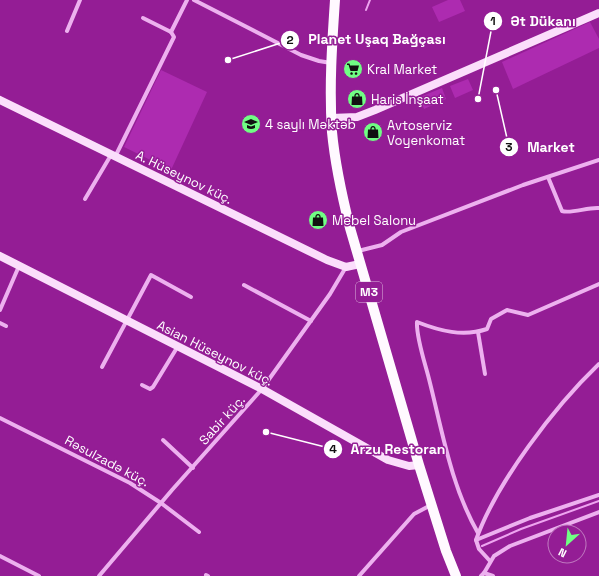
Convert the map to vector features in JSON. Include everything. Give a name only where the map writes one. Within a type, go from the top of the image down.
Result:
[{"type":"main road","name":"M3","points":[[335,0],[332,63],[334,118],[341,191],[360,264],[419,465],[446,551],[457,576]]},
{"type":"main road","points":[[341,0],[337,90],[334,118],[346,183],[362,250],[451,549],[457,576]]},
{"type":"street","points":[[67,31],[80,0]]},
{"type":"street","points":[[170,32],[187,0]]},
{"type":"street","points":[[194,0],[302,55],[319,61],[332,63]]},
{"type":"street","points":[[334,118],[357,117],[375,110],[599,13]]},
{"type":"street","points":[[85,199],[113,156],[174,39],[174,34],[142,18]]},
{"type":"street","name":"A. Hüseynov küç.","points":[[0,100],[320,257],[346,267]]},
{"type":"street","points":[[362,250],[382,245],[401,232],[548,176],[599,160]]},
{"type":"street","points":[[548,176],[562,211],[568,212],[591,207],[599,208]]},
{"type":"street","name":"Asian Hüseynov küç.","points":[[0,256],[262,389],[388,460],[409,466],[419,465]]},
{"type":"street","points":[[346,267],[360,264]]},
{"type":"street","points":[[0,310],[19,266]]},
{"type":"street","name":"Sabir küç.","points":[[99,576],[161,503],[262,389],[312,321],[346,267]]},
{"type":"street","points":[[102,367],[151,275],[192,297]]},
{"type":"street","points":[[478,533],[470,519],[458,488],[425,362],[417,322],[444,331],[457,333],[478,332],[487,329],[491,319],[507,310],[528,315],[599,284]]},
{"type":"street","points":[[244,285],[312,321]]},
{"type":"street","points":[[0,323],[6,326]]},
{"type":"street","points":[[478,332],[485,374]]},
{"type":"street","points":[[142,385],[150,389],[153,387],[178,346]]},
{"type":"street","points":[[490,561],[479,549],[476,540],[478,533],[500,493],[520,459],[546,425],[598,366]]},
{"type":"street","name":"Rəsulzadə küç.","points":[[0,418],[130,483],[161,503],[199,532]]},
{"type":"street","points":[[163,440],[193,468]]},
{"type":"street","points":[[476,540],[530,518],[599,495]]},
{"type":"street","points":[[359,576],[414,514],[432,505]]},
{"type":"street","points":[[493,576],[483,575],[494,556],[510,546],[599,512]]},
{"type":"street","points":[[0,556],[39,576]]},
{"type":"shaded area","points":[[448,0],[460,0],[465,11],[439,22],[432,7]]},
{"type":"shaded area","points":[[590,22],[599,39],[599,48],[513,89],[502,62]]},
{"type":"shaded area","points":[[161,70],[207,92],[171,170],[124,147]]},
{"type":"shaded area","points":[[468,79],[473,90],[455,98],[450,86]]},
{"type":"shaded area","points":[[442,88],[446,99],[424,109],[420,97]]},
{"type":"waterway","points":[[366,10],[370,0]]},
{"type":"waterway","points":[[482,546],[521,529],[599,501]]},
{"type":"place","name":"Planet Uşaq Bağçası","points":[[228,60]]},
{"type":"place","name":"Kral Market","points":[[353,69]]},
{"type":"place","name":"Market","points":[[496,90]]},
{"type":"place","name":"Haris İnşaat","points":[[357,99]]},
{"type":"place","name":"Ət Dükanı","points":[[478,99]]},
{"type":"place","name":"4 saylı Məktəb","points":[[251,124]]},
{"type":"place","name":"Avtoserviz Voyenkomat","points":[[373,132]]},
{"type":"place","name":"Mebel Salonu","points":[[318,220]]},
{"type":"place","name":"Arzu Restoran","points":[[266,432]]}]
